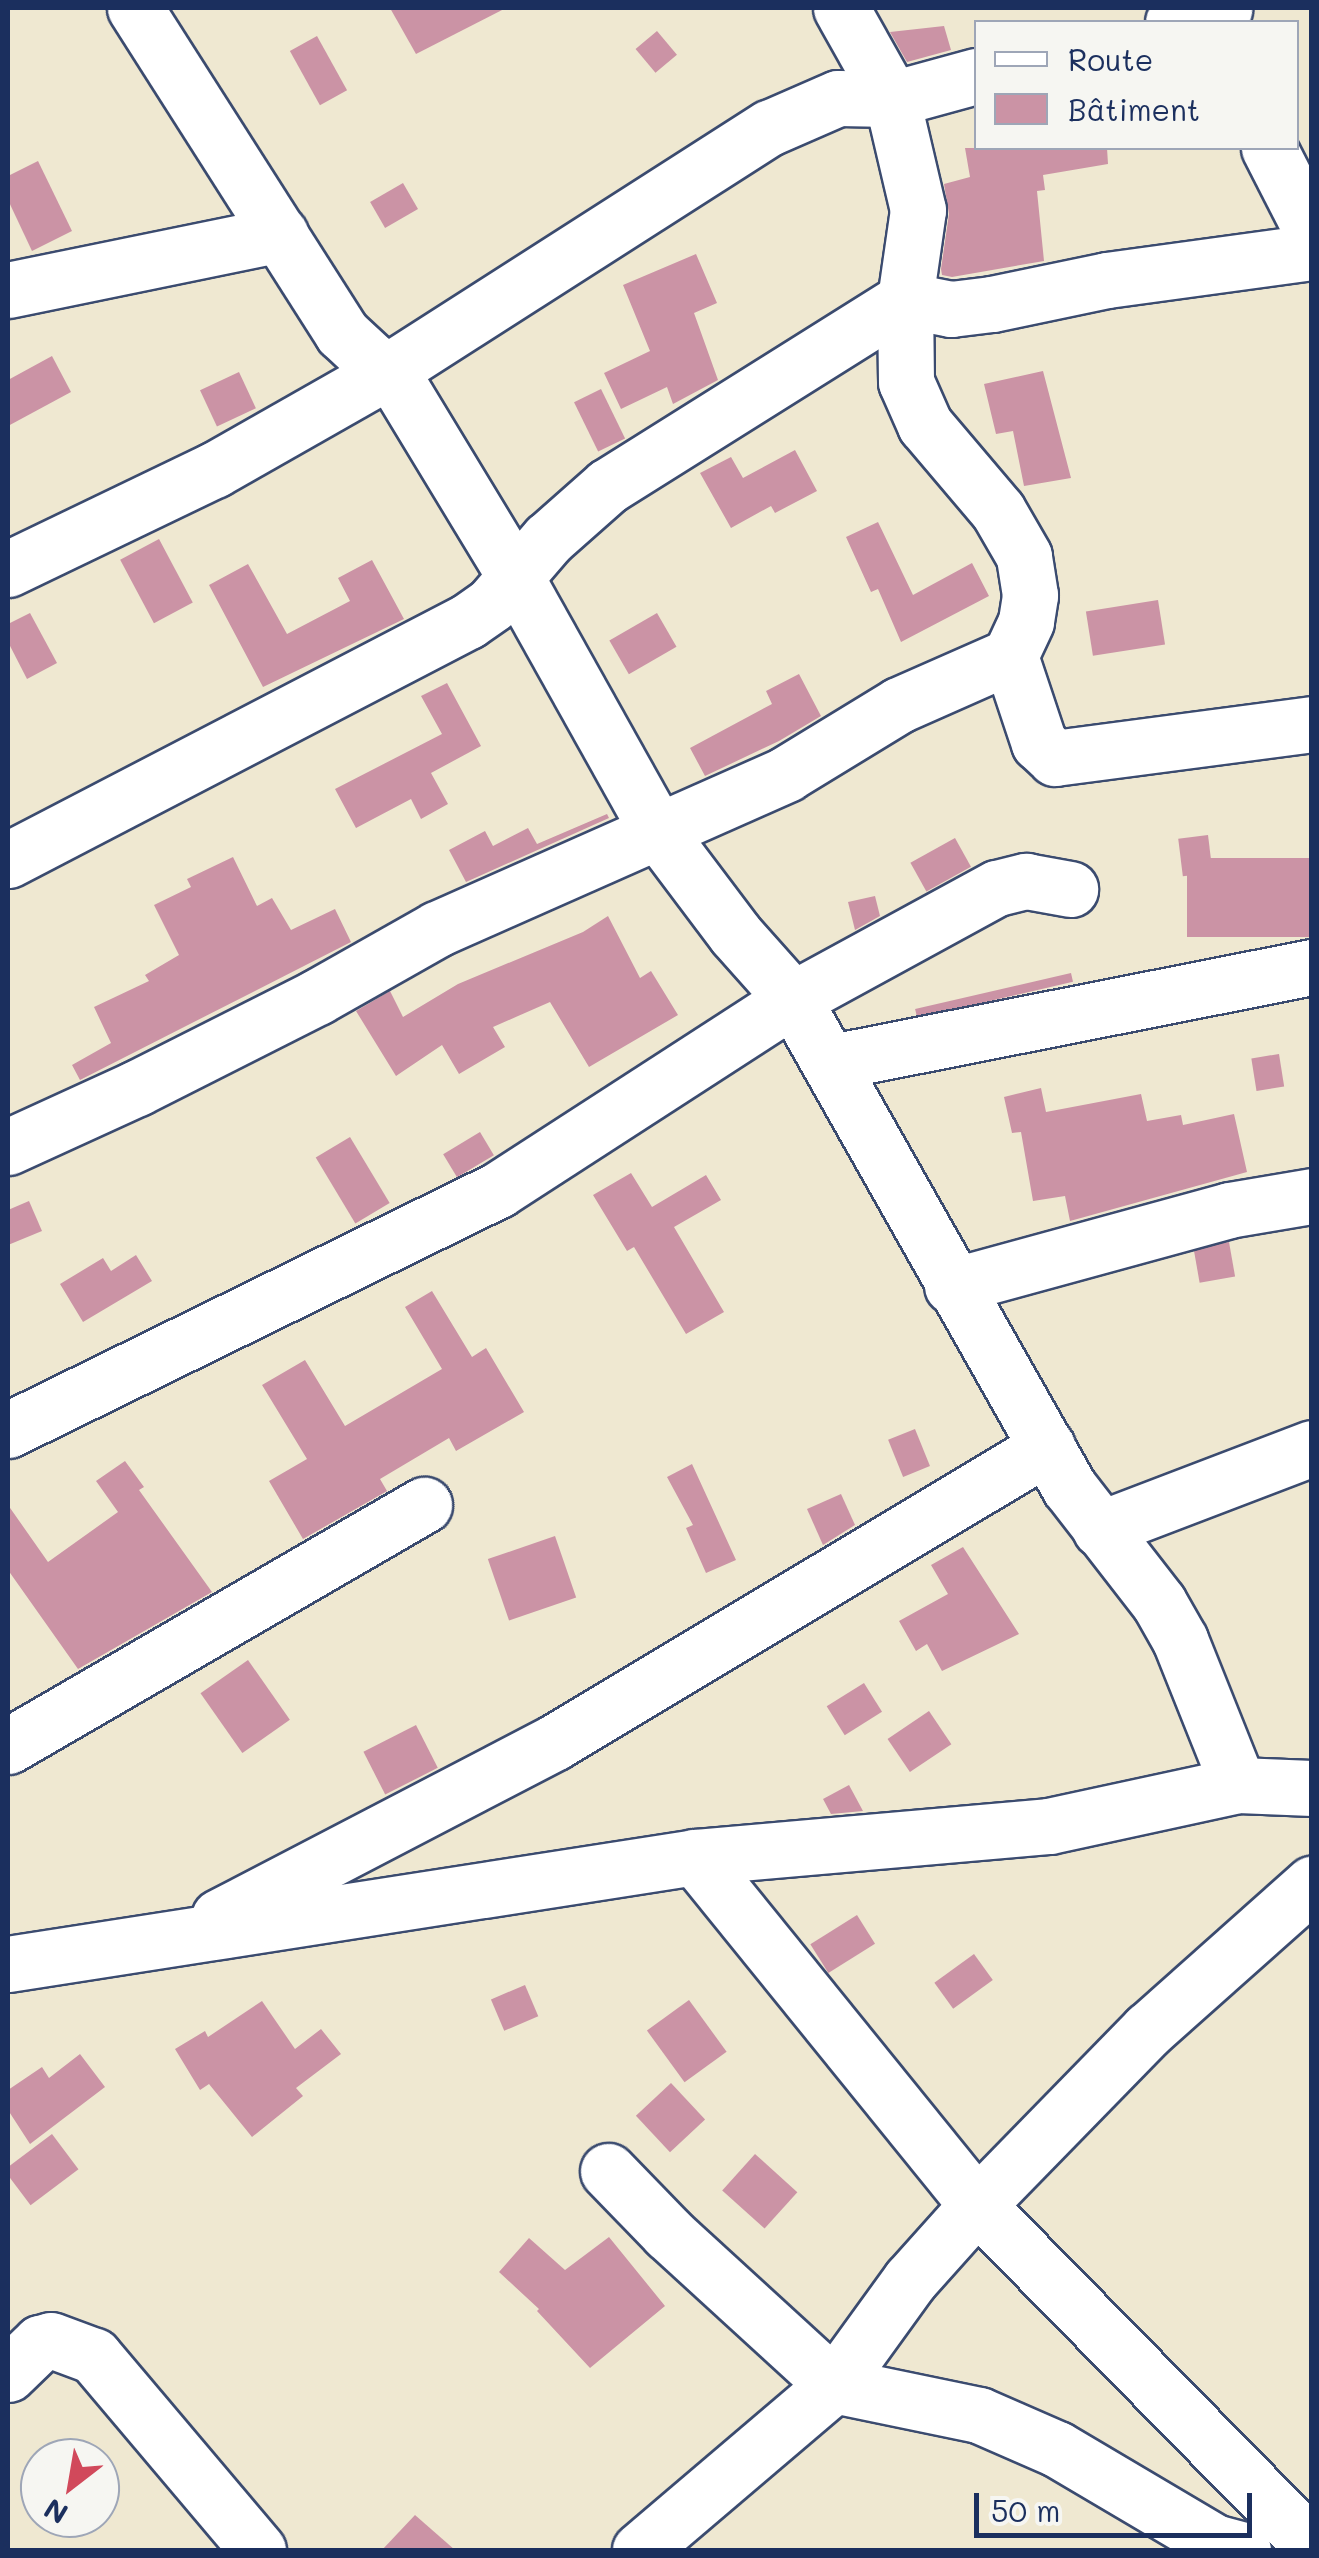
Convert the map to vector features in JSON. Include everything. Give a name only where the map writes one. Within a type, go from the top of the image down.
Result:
[{"type":"street","points":[[135,8],[342,333],[372,361],[390,370],[516,578],[656,828],[735,934],[794,999],[952,1286],[971,1307],[1069,1488],[1159,1603],[1180,1640],[1238,1786]]},
{"type":"street","points":[[8,1147],[284,1014],[437,929],[656,828],[786,774],[900,705],[1010,656],[1026,621],[1030,595],[1024,556],[998,511],[925,425],[906,382],[906,300],[918,210],[892,99],[841,8]]},
{"type":"street","points":[[1180,20],[1224,8]]},
{"type":"street","points":[[8,568],[214,470],[390,370],[770,128],[838,98],[892,99],[974,77]]},
{"type":"street","points":[[1270,150],[1312,232]]},
{"type":"street","points":[[8,290],[280,234]]},
{"type":"street","points":[[8,860],[468,620],[492,604],[548,539],[608,486],[906,300],[928,307],[965,308],[1107,280],[1312,252]]},
{"type":"street","points":[[1010,656],[1039,743],[1056,758],[1312,724]]},
{"type":"street","points":[[8,1430],[498,1190],[794,999],[997,888],[1026,881],[1070,889]]},
{"type":"street","points":[[832,1062],[1312,967]]},
{"type":"street","points":[[952,1286],[1229,1210],[1312,1196]]},
{"type":"street","points":[[177,1938],[555,1742],[1047,1447]]},
{"type":"street","points":[[1100,1529],[1312,1448]]},
{"type":"street","points":[[8,1746],[424,1504]]},
{"type":"street","points":[[16,1952],[177,1938],[696,1857],[1049,1826],[1238,1786],[1312,1788]]},
{"type":"street","points":[[696,1857],[977,2205],[1312,2546]]},
{"type":"street","points":[[640,2550],[834,2385],[910,2280],[977,2205],[1148,2030],[1312,1884]]},
{"type":"street","points":[[608,2171],[668,2234],[834,2385],[979,2415],[1057,2449],[1214,2542],[1243,2550]]},
{"type":"street","points":[[8,2374],[40,2343],[51,2340],[94,2356],[258,2550]]},
{"type":"building","points":[[390,8],[506,8],[416,54]]},
{"type":"building","points":[[944,26],[951,50],[907,62],[890,32]]},
{"type":"building","points":[[657,31],[677,55],[655,73],[636,49]]},
{"type":"building","points":[[317,36],[347,90],[320,105],[290,51]]},
{"type":"building","points":[[965,148],[1107,150],[1108,164],[1043,175],[1045,190],[1037,191],[1044,261],[952,277],[942,275],[949,214],[944,184],[970,177]]},
{"type":"building","points":[[38,161],[72,231],[32,251],[8,200],[8,176]]},
{"type":"building","points":[[403,183],[418,209],[385,228],[370,202]]},
{"type":"building","points":[[696,254],[717,303],[694,313],[718,380],[673,404],[667,387],[621,409],[604,373],[650,351],[623,285]]},
{"type":"building","points":[[52,356],[71,392],[8,426],[8,380]]},
{"type":"building","points":[[1043,371],[1071,478],[1024,486],[1013,431],[996,434],[984,384]]},
{"type":"building","points":[[239,372],[256,408],[217,426],[200,390]]},
{"type":"building","points":[[601,389],[625,438],[598,452],[574,402]]},
{"type":"building","points":[[795,450],[817,491],[775,513],[771,506],[731,528],[700,473],[731,457],[743,478]]},
{"type":"building","points":[[878,522],[913,595],[972,563],[989,596],[901,642],[878,589],[871,592],[846,537]]},
{"type":"building","points":[[159,539],[193,603],[154,623],[120,560]]},
{"type":"building","points":[[372,560],[404,619],[263,687],[209,585],[248,564],[287,634],[350,601],[338,578]]},
{"type":"building","points":[[1158,600],[1165,644],[1093,656],[1086,611]]},
{"type":"building","points":[[30,613],[57,663],[27,679],[8,642],[8,624]]},
{"type":"building","points":[[657,613],[676,647],[629,674],[609,640]]},
{"type":"building","points":[[799,674],[821,716],[705,776],[690,748],[772,704],[766,691]]},
{"type":"building","points":[[447,683],[481,746],[431,773],[448,804],[421,819],[411,799],[356,828],[335,789],[442,734],[421,696]]},
{"type":"building","points":[[607,814],[609,818],[466,882],[449,850],[485,831],[493,846],[528,828],[537,844]]},
{"type":"building","points":[[1208,835],[1213,873],[1183,876],[1178,839]]},
{"type":"building","points":[[955,838],[971,867],[926,892],[910,863]]},
{"type":"building","points":[[233,857],[257,906],[272,898],[291,930],[335,909],[351,942],[80,1080],[72,1065],[111,1043],[94,1007],[149,981],[145,975],[179,955],[154,905],[191,887],[187,879]]},
{"type":"building","points":[[1187,858],[1312,858],[1312,937],[1187,937]]},
{"type":"building","points":[[875,896],[880,916],[855,930],[848,902]]},
{"type":"building","points":[[608,916],[640,978],[651,971],[678,1015],[589,1067],[550,1002],[493,1027],[505,1047],[459,1074],[442,1045],[396,1076],[356,1011],[390,991],[403,1017],[458,984],[583,932]]},
{"type":"building","points":[[1071,973],[1073,982],[917,1018],[915,1009]]},
{"type":"building","points":[[1279,1054],[1284,1087],[1257,1091],[1251,1058]]},
{"type":"building","points":[[1041,1088],[1046,1112],[1141,1094],[1147,1121],[1181,1115],[1183,1125],[1234,1114],[1247,1172],[1070,1221],[1065,1196],[1033,1201],[1021,1132],[1012,1133],[1004,1097]]},
{"type":"building","points":[[480,1132],[494,1155],[457,1177],[443,1154]]},
{"type":"building","points":[[350,1137],[390,1203],[355,1224],[316,1158]]},
{"type":"building","points":[[631,1173],[652,1207],[706,1175],[721,1200],[674,1227],[724,1312],[686,1334],[634,1247],[627,1251],[593,1195]]},
{"type":"building","points":[[29,1201],[42,1231],[8,1245],[8,1210]]},
{"type":"building","points":[[1229,1242],[1235,1276],[1200,1283],[1194,1248]]},
{"type":"building","points":[[136,1255],[152,1281],[83,1322],[60,1284],[103,1258],[111,1271]]},
{"type":"building","points":[[432,1291],[472,1357],[486,1348],[524,1412],[456,1451],[449,1438],[380,1479],[387,1491],[303,1539],[269,1481],[307,1459],[262,1385],[305,1360],[345,1426],[442,1369],[405,1307]]},
{"type":"building","points":[[915,1429],[930,1466],[903,1477],[888,1440]]},
{"type":"building","points":[[125,1461],[144,1487],[139,1490],[212,1592],[78,1669],[8,1570],[8,1505],[48,1562],[118,1512],[96,1481]]},
{"type":"building","points":[[692,1464],[736,1560],[706,1573],[686,1528],[693,1525],[667,1477]]},
{"type":"building","points":[[841,1494],[855,1525],[823,1545],[807,1509]]},
{"type":"building","points":[[555,1536],[576,1597],[509,1621],[488,1559]]},
{"type":"building","points":[[963,1547],[1019,1634],[942,1671],[927,1644],[916,1651],[899,1621],[948,1594],[931,1565]]},
{"type":"building","points":[[248,1660],[290,1720],[242,1753],[200,1693]]},
{"type":"building","points":[[864,1683],[882,1712],[845,1735],[827,1706]]},
{"type":"building","points":[[929,1711],[951,1744],[910,1772],[888,1739]]},
{"type":"building","points":[[416,1725],[438,1768],[385,1795],[363,1752]]},
{"type":"building","points":[[849,1785],[863,1811],[831,1814],[823,1799]]},
{"type":"building","points":[[857,1915],[875,1944],[828,1973],[810,1944]]},
{"type":"building","points":[[974,1954],[993,1980],[953,2009],[934,1983]]},
{"type":"building","points":[[525,1985],[538,2016],[504,2031],[491,1999]]},
{"type":"building","points":[[689,2000],[727,2052],[685,2082],[647,2031]]},
{"type":"building","points":[[262,2001],[295,2049],[321,2029],[341,2054],[296,2088],[303,2096],[252,2137],[209,2084],[200,2090],[175,2049],[205,2031],[208,2037]]},
{"type":"building","points":[[80,2054],[105,2087],[30,2144],[8,2110],[8,2090],[42,2067],[49,2078]]},
{"type":"building","points":[[671,2083],[705,2120],[670,2152],[636,2116]]},
{"type":"building","points":[[52,2134],[78,2169],[31,2205],[8,2175],[8,2167]]},
{"type":"building","points":[[755,2154],[797,2192],[765,2229],[722,2190]]},
{"type":"building","points":[[609,2237],[665,2306],[590,2368],[539,2309],[499,2272],[529,2238],[565,2270]]},
{"type":"building","points":[[415,2515],[455,2550],[382,2550]]}]
